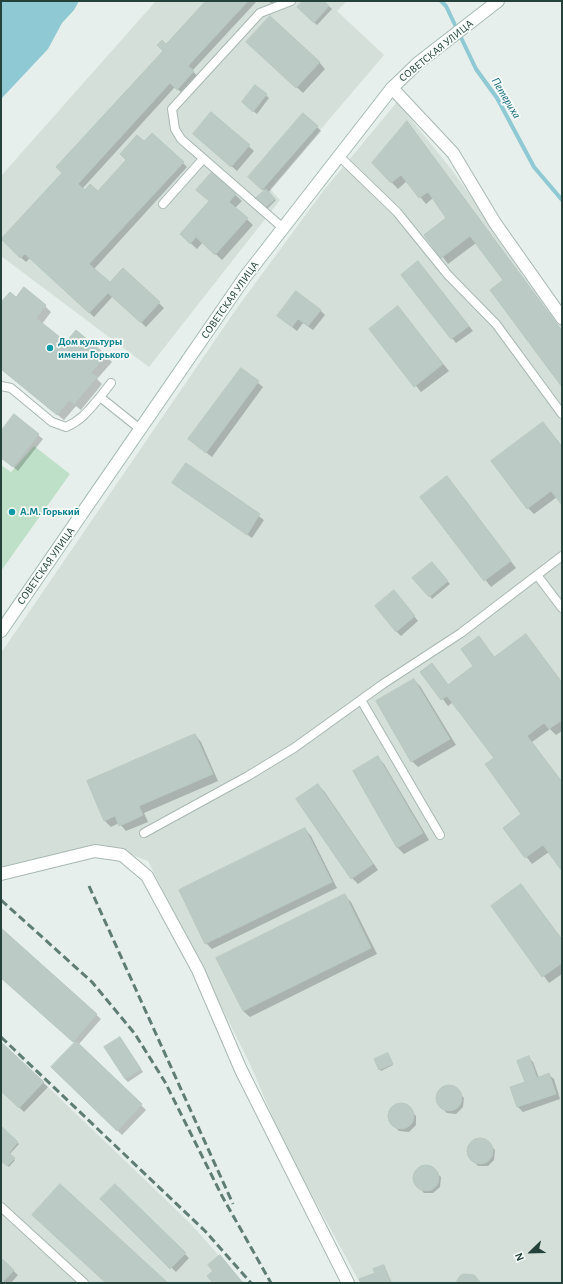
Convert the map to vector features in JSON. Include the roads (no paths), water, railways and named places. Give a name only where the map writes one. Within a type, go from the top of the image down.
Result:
[{"type":"street","name":"СОВЕТСКАЯ УЛИЦА","points":[[1,631],[245,277],[392,88],[418,63],[498,1]]},
{"type":"street","points":[[392,88],[453,153],[495,223],[562,318]]},
{"type":"street","points":[[1,874],[95,851],[122,855],[147,876],[198,970],[241,1070],[348,1283]]},
{"type":"lane","points":[[283,228],[181,139],[175,129],[172,109],[260,13],[291,1]]},
{"type":"lane","points":[[340,156],[397,212],[448,275],[496,324],[562,414]]},
{"type":"lane","points":[[163,204],[203,159]]},
{"type":"lane","points":[[1,386],[11,388],[52,422],[66,427],[84,416],[110,383]]},
{"type":"lane","points":[[100,397],[140,429]]},
{"type":"lane","points":[[144,833],[248,776],[294,748],[361,700],[461,633],[562,556]]},
{"type":"lane","points":[[537,575],[562,608]]},
{"type":"lane","points":[[361,700],[440,835]]},
{"type":"lane","points":[[1,1207],[84,1283]]},
{"type":"water","points":[[1,1],[79,1],[74,10],[62,23],[48,49],[1,99]]},
{"type":"waterway","name":"Петериха","points":[[441,1],[446,6],[476,69],[497,98],[534,167],[562,200]]},
{"type":"railway","points":[[89,886],[233,1204]]},
{"type":"railway","points":[[1,900],[92,982],[135,1034],[165,1082],[222,1196],[271,1283]]},
{"type":"railway","points":[[1,1037],[205,1231],[251,1283]]},
{"type":"place","name":"Дом культуры имени Горького","points":[[50,348]]},
{"type":"place","name":"А.М. Горький","points":[[12,512]]}]
